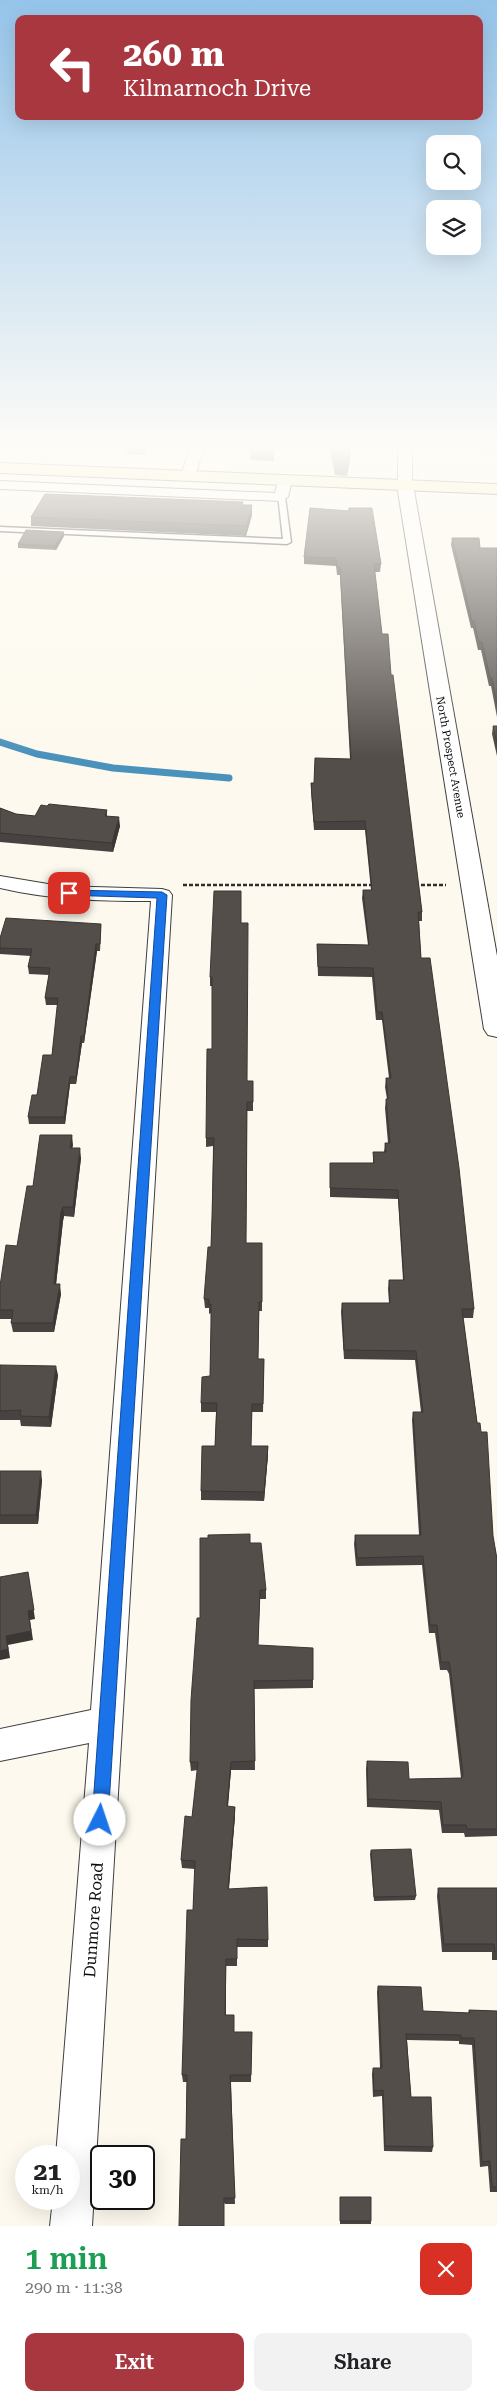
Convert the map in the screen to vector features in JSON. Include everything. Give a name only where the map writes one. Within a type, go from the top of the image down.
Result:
[{"type":"street","name":"North Prospect Avenue","points":[[415,549],[497,1029]]},
{"type":"street","points":[[0,882],[39,890],[84,894],[172,890]]},
{"type":"street","name":"Dunmore Road","points":[[71,2226],[107,1723],[172,890]]},
{"type":"street","points":[[0,1745],[107,1723]]},
{"type":"path","points":[[172,890],[382,885]]},
{"type":"path","points":[[411,885],[450,885]]},
{"type":"building","points":[[305,549],[379,549],[381,564],[374,564],[382,634],[388,634],[391,675],[393,675],[422,912],[418,912],[421,958],[430,958],[459,1168],[474,1309],[462,1309],[477,1423],[480,1423],[481,1432],[487,1432],[493,1536],[497,1559],[497,1829],[467,1829],[466,1825],[443,1825],[441,1802],[368,1799],[367,1761],[408,1762],[409,1779],[462,1778],[463,1774],[450,1666],[449,1662],[441,1662],[437,1625],[430,1625],[423,1556],[357,1558],[355,1535],[421,1535],[413,1412],[423,1412],[416,1351],[344,1350],[342,1303],[390,1303],[389,1280],[404,1280],[398,1190],[330,1188],[330,1163],[374,1163],[373,1152],[386,1152],[385,1143],[390,1143],[386,1078],[391,1078],[382,1012],[377,1012],[373,968],[318,967],[317,944],[369,945],[363,890],[372,890],[365,821],[314,822],[311,783],[314,783],[315,758],[351,759],[340,567],[337,567],[336,558],[304,557]]},
{"type":"building","points":[[455,549],[497,549],[497,704],[482,642],[479,642],[474,621],[472,621]]},
{"type":"building","points":[[493,726],[497,726],[497,743]]},
{"type":"building","points":[[49,804],[107,810],[105,816],[119,817],[112,843],[0,833],[0,808],[16,814],[35,816],[41,805],[47,806]]},
{"type":"building","points":[[214,891],[241,891],[241,923],[248,923],[247,1081],[253,1081],[253,1102],[247,1102],[246,1243],[262,1243],[262,1302],[259,1302],[258,1359],[264,1359],[263,1404],[252,1404],[251,1446],[268,1446],[264,1492],[201,1491],[202,1446],[215,1446],[217,1403],[201,1403],[202,1377],[210,1376],[211,1304],[209,1305],[209,1299],[204,1299],[208,1247],[211,1247],[214,1138],[206,1138],[207,1049],[212,1049],[212,977],[210,977]]},
{"type":"building","points":[[6,918],[101,924],[100,944],[96,944],[84,1036],[81,1036],[76,1077],[70,1077],[64,1117],[28,1117],[32,1095],[37,1095],[43,1055],[52,1055],[58,998],[45,998],[50,968],[28,967],[32,949],[0,948],[0,938]]},
{"type":"building","points":[[40,1135],[72,1135],[70,1148],[80,1148],[73,1207],[63,1207],[61,1212],[54,1284],[60,1284],[53,1323],[11,1323],[13,1310],[0,1310],[0,1286],[6,1245],[17,1246],[27,1186],[33,1186]]},
{"type":"building","points":[[0,1365],[56,1366],[49,1417],[20,1416],[21,1410],[0,1411]]},
{"type":"building","points":[[0,1471],[41,1471],[36,1515],[0,1515]]},
{"type":"building","points":[[250,1534],[250,1543],[261,1543],[266,1590],[260,1590],[258,1645],[313,1648],[313,1680],[254,1681],[255,1761],[231,1762],[227,1806],[235,1807],[228,1889],[267,1887],[268,1940],[237,1939],[237,1959],[226,1959],[225,2015],[234,2015],[234,2032],[252,2032],[251,2075],[230,2075],[235,2198],[224,2198],[224,2226],[179,2226],[181,2139],[186,2139],[187,2075],[182,2075],[187,1910],[193,1910],[195,1861],[181,1860],[185,1816],[192,1817],[198,1762],[190,1762],[191,1700],[197,1618],[200,1618],[200,1538],[208,1538],[208,1535]]},
{"type":"building","points":[[28,1572],[34,1610],[28,1611],[31,1631],[6,1636],[8,1649],[0,1651],[0,1577]]},
{"type":"building","points":[[411,1849],[416,1896],[374,1897],[371,1850]]},
{"type":"building","points":[[438,1888],[497,1888],[497,1952],[495,1952],[494,1944],[444,1944]]},
{"type":"building","points":[[378,1986],[421,1987],[423,2011],[470,2013],[469,2010],[497,2011],[497,2187],[492,2187],[490,2161],[482,2162],[474,2038],[461,2038],[461,2035],[406,2034],[411,2097],[431,2097],[433,2147],[385,2146],[383,2090],[374,2091],[373,2068],[382,2068]]},
{"type":"building","points":[[340,2197],[371,2197],[371,2221],[340,2221]]},
{"type":"waterway","points":[[0,742],[37,754],[113,768],[229,778]]},
{"type":"route","points":[[69,893],[162,895],[100,1820]]}]
